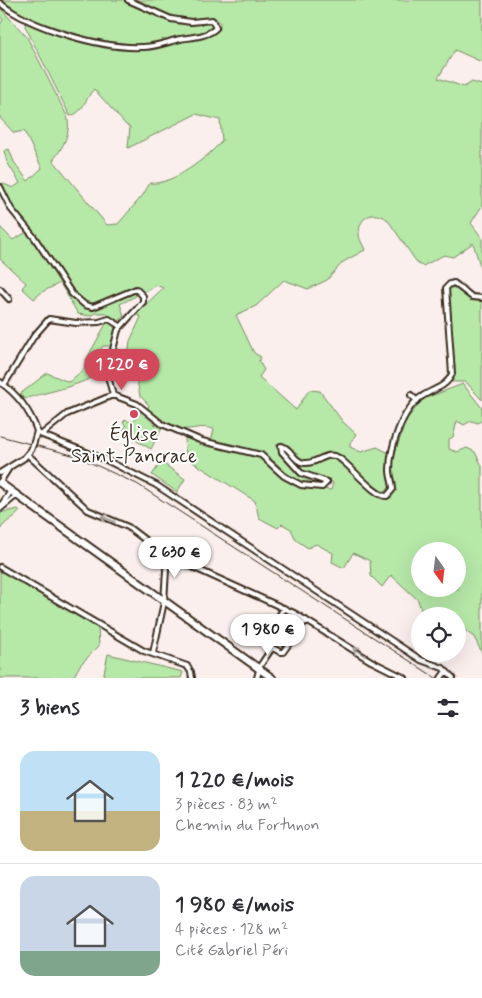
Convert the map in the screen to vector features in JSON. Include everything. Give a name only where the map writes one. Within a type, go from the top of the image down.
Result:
[{"type":"main road","points":[[0,482],[258,670],[272,678]]},
{"type":"street","points":[[0,3],[15,15],[42,26],[102,43],[136,47],[204,35],[216,28],[212,20],[190,22],[172,19],[128,0]]},
{"type":"street","points":[[0,187],[11,208],[34,236],[78,300],[93,306],[136,289],[143,296],[142,302],[120,326],[107,373],[113,395]]},
{"type":"street","points":[[0,473],[28,455],[39,434],[67,414],[113,395],[137,404],[162,424],[202,441],[261,455],[284,476],[300,485],[322,487],[326,486],[326,482],[301,473],[282,452],[281,446],[286,448],[296,460],[304,463],[334,456],[353,470],[375,491],[384,496],[390,495],[393,489],[390,468],[397,431],[404,416],[417,401],[445,384],[452,374],[445,295],[447,286],[454,284],[472,297],[482,298]]},
{"type":"street","points":[[0,289],[9,299]]},
{"type":"street","points":[[120,326],[109,319],[84,322],[49,320],[34,336],[2,383],[17,396],[26,408],[39,434],[104,459],[156,485],[421,660],[446,671],[453,678]]},
{"type":"street","points":[[411,395],[417,401]]},
{"type":"street","points":[[28,455],[88,510],[128,527],[167,554],[284,608],[371,661],[405,678]]},
{"type":"street","points":[[0,482],[9,468]]},
{"type":"street","points":[[0,508],[14,493]]},
{"type":"street","points":[[153,653],[164,602],[167,554]]},
{"type":"street","points":[[0,567],[144,650],[187,666],[192,672],[192,678]]},
{"type":"street","points":[[284,608],[264,639],[272,648],[283,652],[306,620]]},
{"type":"street","points":[[257,678],[258,670],[272,648]]},
{"type":"street","points":[[441,678],[446,671]]},
{"type":"green space","points":[[2,0],[125,0],[180,24],[209,22],[213,25],[213,28],[203,33],[149,44],[129,45],[86,37],[31,19],[18,13]]},
{"type":"green space","points":[[134,0],[482,0],[482,62],[455,50],[438,78],[464,87],[472,82],[482,85],[482,206],[471,223],[482,238],[482,272],[473,243],[453,257],[444,255],[423,266],[418,264],[387,219],[382,216],[372,215],[364,219],[360,228],[359,234],[365,250],[343,262],[327,280],[308,289],[284,280],[256,306],[236,315],[254,353],[261,357],[259,361],[264,370],[259,377],[296,410],[309,390],[320,391],[343,422],[356,434],[350,443],[350,447],[361,452],[377,447],[391,454],[391,489],[387,493],[381,492],[337,455],[328,455],[305,461],[295,457],[283,442],[277,444],[276,448],[303,478],[312,482],[323,483],[314,486],[306,485],[290,476],[261,453],[211,442],[214,429],[204,427],[177,428],[168,425],[154,416],[147,410],[149,405],[140,396],[133,359],[128,358],[130,341],[141,317],[136,314],[163,288],[156,285],[144,292],[128,289],[106,301],[97,303],[88,302],[77,297],[31,228],[13,206],[2,183],[13,188],[20,183],[7,162],[4,151],[9,149],[14,162],[28,181],[42,168],[24,131],[14,133],[0,118],[0,25],[3,20],[0,16],[0,8],[27,37],[67,116],[68,128],[66,139],[53,160],[107,225],[118,224],[143,195],[150,183],[168,180],[189,169],[208,155],[222,141],[220,120],[196,114],[128,148],[130,127],[126,125],[94,89],[81,109],[70,116],[25,26],[26,23],[87,43],[135,50],[151,50],[204,38],[213,35],[220,29],[220,23],[216,18],[192,21],[168,16]]},
{"type":"green space","points":[[0,227],[13,240],[27,232],[67,291],[87,308],[97,309],[125,294],[135,293],[136,296],[120,304],[124,316],[118,322],[108,317],[107,313],[95,313],[90,316],[78,314],[60,283],[42,292],[34,299],[22,288],[26,283],[0,259]]},
{"type":"green space","points":[[453,286],[471,300],[482,301],[482,400],[466,382],[452,382],[455,369],[448,292]]},
{"type":"green space","points":[[107,322],[111,323],[116,329],[111,346],[103,346],[94,358],[92,376],[89,379],[65,388],[24,399],[20,394],[47,373],[69,382],[84,369],[86,360]]},
{"type":"green space","points":[[463,384],[482,408],[482,420],[478,423],[471,421],[464,425],[457,421],[453,437],[449,439],[449,449],[457,452],[467,448],[475,452],[482,466],[482,653],[474,637],[466,632],[466,607],[420,607],[416,598],[466,598],[466,542],[411,542],[411,594],[391,575],[382,587],[371,576],[370,561],[353,553],[344,568],[332,562],[333,553],[316,544],[308,548],[296,540],[291,529],[282,524],[278,528],[259,518],[255,501],[186,458],[185,438],[258,456],[286,479],[300,487],[331,490],[333,483],[330,480],[303,473],[297,467],[298,464],[312,464],[332,458],[353,472],[381,498],[391,498],[395,492],[396,482],[392,471],[394,455],[407,419],[423,399]]},
{"type":"green space","points":[[142,411],[154,424],[162,427],[151,449],[121,432],[126,426],[123,422],[126,419],[129,422],[133,422]]},
{"type":"green space","points":[[161,462],[185,479],[177,492],[152,475]]},
{"type":"green space","points":[[18,509],[20,511],[0,530],[0,513]]},
{"type":"green space","points":[[0,569],[98,627],[99,646],[80,665],[73,678],[0,678]]},
{"type":"green space","points":[[108,654],[183,672],[181,678],[103,678]]},
{"type":"railway","points":[[0,436],[76,456],[137,484],[436,678]]},
{"type":"place","name":"Église Saint-Pancrace","points":[[134,414]]}]
